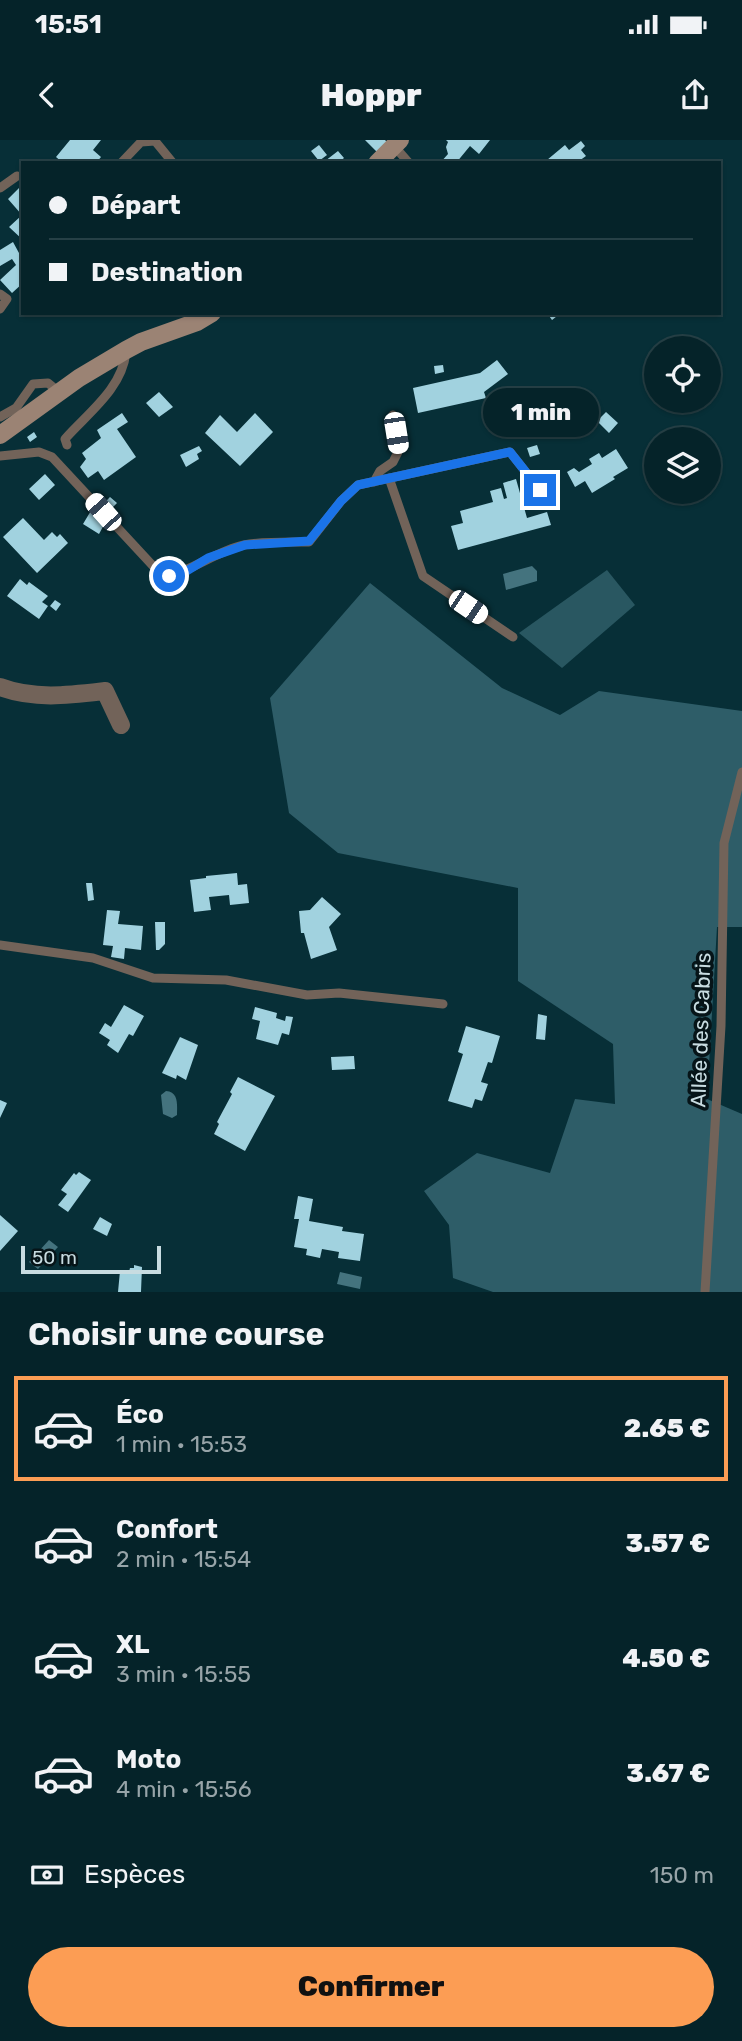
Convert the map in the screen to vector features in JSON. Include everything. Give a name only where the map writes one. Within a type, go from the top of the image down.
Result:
[{"type":"street","points":[[379,161],[397,143]]},
{"type":"street","points":[[0,435],[59,392],[126,350],[209,315]]},
{"type":"street","points":[[0,687],[11,691],[59,697],[105,691],[121,725]]},
{"type":"lane","points":[[123,161],[141,142],[155,141],[171,161]]},
{"type":"lane","points":[[397,143],[408,161]]},
{"type":"lane","points":[[0,188],[17,176]]},
{"type":"lane","points":[[0,294],[8,299],[0,309]]},
{"type":"lane","points":[[67,445],[65,439],[104,399],[125,364],[126,350]]},
{"type":"lane","points":[[0,417],[16,408],[33,384],[48,383],[59,392]]},
{"type":"lane","points":[[374,482],[380,471],[393,462],[398,452],[393,415]]},
{"type":"lane","points":[[0,456],[39,452],[52,457],[154,567],[169,576],[185,572],[208,558],[245,545],[309,541],[341,501],[358,485],[510,452],[540,490]]},
{"type":"lane","points":[[389,478],[423,576],[513,637]]},
{"type":"lane","name":"Allée des Cabris","points":[[705,1292],[721,1026],[724,844],[742,772]]},
{"type":"lane","points":[[0,945],[93,958],[153,978],[226,980],[307,995],[339,993],[443,1004]]},
{"type":"shaded area","points":[[532,566],[537,571],[537,581],[506,590],[503,574]]},
{"type":"shaded area","points":[[607,570],[635,605],[562,668],[519,633]]},
{"type":"shaded area","points":[[370,583],[502,688],[560,715],[599,691],[742,711],[742,927],[717,927],[707,1099],[742,1114],[742,1292],[493,1292],[453,1278],[449,1225],[424,1191],[477,1153],[550,1173],[575,1099],[615,1104],[613,1044],[518,981],[518,888],[338,853],[289,813],[270,698]]},
{"type":"shaded area","points":[[166,1091],[173,1094],[176,1100],[177,1115],[172,1118],[163,1114],[161,1095]]},
{"type":"shaded area","points":[[49,1240],[58,1247],[38,1269],[29,1262]]},
{"type":"shaded area","points":[[340,1272],[362,1277],[360,1289],[337,1284]]},
{"type":"building","points":[[70,140],[101,140],[93,150],[101,157],[98,161],[61,161],[56,157]]},
{"type":"building","points":[[365,140],[385,140],[389,144],[379,154]]},
{"type":"building","points":[[446,140],[490,140],[479,154],[470,146],[458,161],[442,161],[448,154]]},
{"type":"building","points":[[581,141],[585,146],[581,150],[586,156],[579,161],[547,160],[565,145],[569,150]]},
{"type":"building","points":[[319,145],[327,155],[319,161],[311,151]]},
{"type":"building","points":[[338,151],[344,158],[340,161],[325,161]]},
{"type":"building","points":[[19,188],[21,190],[21,214],[8,199]]},
{"type":"building","points":[[21,216],[21,238],[9,227]]},
{"type":"building","points":[[13,242],[21,253],[21,285],[12,293],[0,280],[16,265],[12,259],[0,266],[0,250]]},
{"type":"building","points":[[497,360],[508,374],[484,392],[486,398],[418,413],[413,388],[480,373]]},
{"type":"building","points":[[443,365],[444,372],[435,374],[434,366]]},
{"type":"building","points":[[159,392],[173,407],[159,417],[146,403]]},
{"type":"building","points":[[606,412],[618,423],[609,433],[597,421]]},
{"type":"building","points":[[122,413],[128,422],[117,429],[136,457],[104,480],[98,471],[88,478],[80,467],[86,459],[82,453],[101,438],[97,430]]},
{"type":"building","points":[[255,413],[273,432],[240,466],[205,433],[220,415],[237,432]]},
{"type":"building","points":[[34,432],[37,437],[30,442],[27,437]]},
{"type":"building","points":[[537,445],[540,454],[530,457],[527,448]]},
{"type":"building","points":[[199,446],[202,451],[197,454],[199,459],[186,467],[180,455]]},
{"type":"building","points":[[616,449],[628,468],[592,493],[585,481],[575,487],[567,472],[574,468],[579,472],[592,464],[589,459],[599,453],[602,458]]},
{"type":"building","points":[[45,474],[55,485],[39,500],[29,489]]},
{"type":"building","points":[[516,479],[527,518],[547,512],[551,525],[458,550],[451,526],[463,523],[460,511],[493,502],[490,491],[501,488],[504,499],[507,498],[503,483]]},
{"type":"building","points":[[110,497],[117,503],[112,508],[105,502]]},
{"type":"building","points":[[92,509],[99,514],[97,518],[105,523],[99,534],[83,524]]},
{"type":"building","points":[[23,518],[44,540],[52,532],[57,537],[60,534],[68,543],[37,573],[3,537]]},
{"type":"building","points":[[20,579],[27,585],[29,582],[48,596],[42,602],[48,606],[39,619],[7,596]]},
{"type":"building","points":[[55,600],[61,604],[56,611],[50,606]]},
{"type":"building","points":[[237,873],[238,885],[247,884],[249,903],[230,905],[229,895],[209,897],[211,910],[194,912],[190,880]]},
{"type":"building","points":[[86,883],[92,883],[94,900],[88,901]]},
{"type":"building","points":[[322,897],[341,914],[329,927],[337,950],[311,959],[304,933],[301,933],[299,911],[310,910]]},
{"type":"building","points":[[107,910],[120,911],[118,924],[143,926],[141,950],[125,948],[124,959],[111,957],[113,946],[103,945]]},
{"type":"building","points":[[155,922],[165,922],[165,944],[159,950],[156,950]]},
{"type":"building","points":[[124,1005],[144,1016],[133,1036],[129,1034],[118,1053],[107,1045],[110,1040],[99,1033],[105,1023],[111,1027]]},
{"type":"building","points":[[255,1007],[277,1013],[276,1018],[285,1021],[286,1016],[293,1017],[289,1035],[282,1033],[278,1045],[256,1039],[260,1021],[252,1019]]},
{"type":"building","points":[[538,1014],[547,1016],[545,1040],[536,1039]]},
{"type":"building","points":[[466,1026],[500,1036],[492,1063],[488,1062],[481,1082],[488,1084],[482,1101],[475,1099],[472,1108],[448,1101],[463,1054],[458,1052]]},
{"type":"building","points":[[180,1037],[198,1045],[186,1080],[177,1075],[176,1079],[162,1073]]},
{"type":"building","points":[[354,1056],[355,1069],[332,1070],[331,1057]]},
{"type":"building","points":[[238,1077],[275,1096],[245,1151],[214,1134]]},
{"type":"building","points":[[0,1100],[7,1103],[0,1118]]},
{"type":"building","points":[[79,1172],[91,1180],[68,1212],[58,1205],[67,1194],[61,1190],[74,1173],[76,1175]]},
{"type":"building","points":[[298,1196],[313,1199],[309,1221],[343,1227],[342,1231],[364,1234],[360,1261],[338,1258],[339,1252],[322,1249],[320,1258],[306,1255],[307,1249],[294,1247],[299,1219],[294,1219]]},
{"type":"building","points":[[0,1215],[18,1231],[0,1251]]},
{"type":"building","points":[[100,1217],[112,1224],[107,1236],[93,1229]]},
{"type":"building","points":[[134,1265],[142,1267],[141,1292],[118,1292],[120,1271],[129,1272]]},
{"type":"route","points":[[169,576],[185,572],[208,558],[245,545],[309,541],[341,501],[358,485],[510,452],[540,490]]}]
